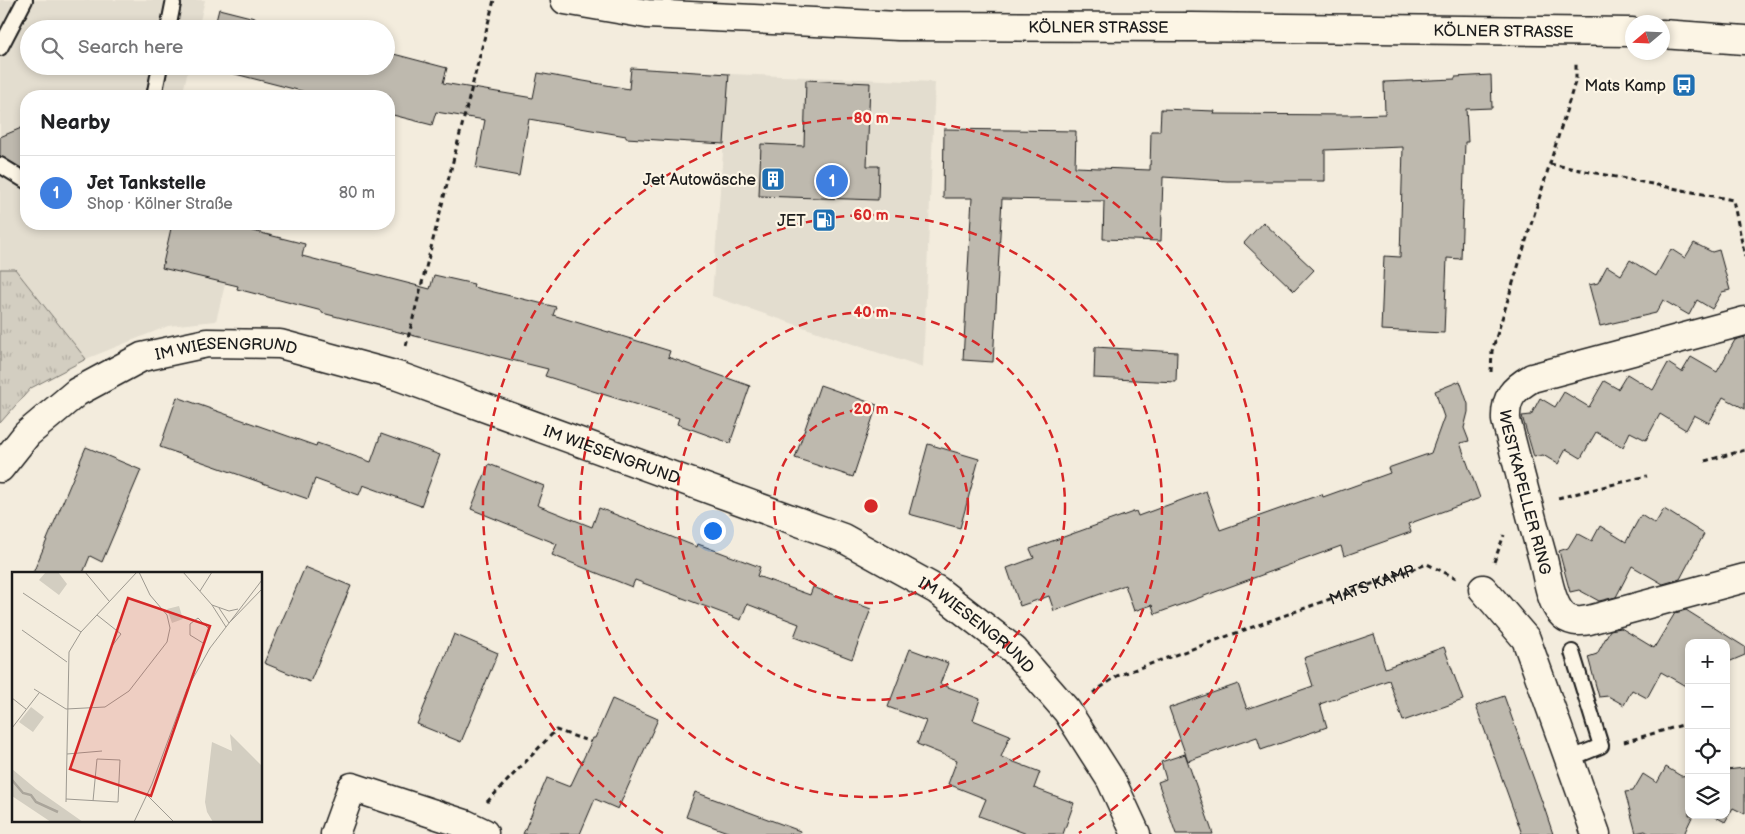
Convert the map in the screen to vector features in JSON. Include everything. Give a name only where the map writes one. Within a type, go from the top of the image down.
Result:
[{"type":"street","name":"KÖLNER STRASSE","points":[[565,0],[647,14],[899,26],[1192,26],[1625,32]]},
{"type":"street","points":[[1670,35],[1745,40]]},
{"type":"street","name":"WESTKAPELLER RING","points":[[1745,321],[1532,378],[1519,386],[1510,396],[1506,407],[1506,420],[1528,507],[1554,599],[1561,614],[1570,620],[1579,622],[1745,578]]},
{"type":"street","name":"IM WIESENGRUND","points":[[0,468],[27,434],[77,392],[142,357],[207,343],[280,344],[398,376],[843,538],[937,590],[1014,650],[1067,712],[1112,780],[1136,834]]},
{"type":"street","points":[[1483,589],[1526,639],[1596,834]]},
{"type":"street","points":[[335,834],[352,787],[474,828]]},
{"type":"lane","points":[[0,48],[25,0]]},
{"type":"lane","points":[[170,20],[173,4]]},
{"type":"lane","points":[[155,90],[158,75]]},
{"type":"lane","points":[[0,165],[20,177]]},
{"type":"lane","points":[[1569,759],[1601,746],[1572,652]]},
{"type":"path","points":[[398,376],[494,0]]},
{"type":"path","points":[[1490,378],[1492,351],[1576,79],[1576,30]]},
{"type":"path","points":[[1550,164],[1733,200],[1745,257]]},
{"type":"path","points":[[1705,461],[1745,450]]},
{"type":"path","points":[[1568,496],[1647,476]]},
{"type":"path","points":[[1483,589],[1506,530]]},
{"type":"path","name":"MATS KAMP","points":[[1067,712],[1117,676],[1427,564],[1483,589]]},
{"type":"path","points":[[1601,746],[1612,745],[1685,724]]},
{"type":"path","points":[[474,828],[556,730],[591,742]]},
{"type":"shaded area","points":[[0,0],[205,0],[200,20],[20,20],[20,75],[187,75],[183,90],[20,90],[20,230],[239,230],[216,321],[168,326],[86,359],[15,269],[0,269]]},
{"type":"shaded area","name":"JET","points":[[729,74],[935,82],[923,368],[712,296]]},
{"type":"green space","points":[[0,269],[15,269],[86,359],[31,388],[0,423]]},
{"type":"building","points":[[219,9],[262,20],[216,20]]},
{"type":"building","points":[[395,54],[447,68],[443,83],[533,98],[538,73],[629,89],[631,68],[729,74],[724,144],[626,138],[626,136],[529,119],[519,176],[476,168],[485,120],[436,112],[432,125],[395,116],[395,90],[298,90],[239,75],[395,75]]},
{"type":"building","points":[[1491,75],[1492,108],[1466,109],[1468,142],[1465,142],[1461,259],[1447,258],[1444,333],[1381,330],[1384,256],[1400,257],[1403,147],[1325,150],[1325,181],[1227,181],[1163,177],[1161,241],[1103,239],[1104,201],[1002,199],[993,362],[963,360],[972,198],[943,198],[944,129],[1076,131],[1075,167],[1150,170],[1151,131],[1160,131],[1161,109],[1215,111],[1214,114],[1385,114],[1384,82],[1455,79],[1455,77]]},
{"type":"building","points":[[806,80],[870,83],[867,166],[879,166],[878,200],[759,196],[761,144],[804,146]]},
{"type":"building","points":[[20,129],[20,168],[0,156],[0,137]]},
{"type":"building","points":[[1263,222],[1314,270],[1294,291],[1244,243]]},
{"type":"building","points":[[171,230],[249,230],[305,244],[302,256],[430,289],[434,275],[474,284],[473,287],[556,307],[553,315],[670,351],[668,357],[750,386],[730,443],[677,424],[679,418],[545,376],[548,369],[322,313],[322,311],[237,289],[238,286],[162,268]]},
{"type":"building","points":[[1694,243],[1712,252],[1719,250],[1730,290],[1722,292],[1712,309],[1697,300],[1689,315],[1663,300],[1656,313],[1600,326],[1589,285],[1598,283],[1607,266],[1621,275],[1630,260],[1656,276],[1671,249],[1685,258]]},
{"type":"building","points":[[1745,337],[1745,409],[1723,397],[1709,423],[1694,415],[1686,430],[1660,414],[1646,440],[1630,432],[1623,447],[1596,432],[1581,458],[1566,449],[1558,464],[1543,455],[1534,457],[1522,416],[1531,415],[1540,398],[1555,407],[1564,392],[1589,407],[1604,381],[1618,389],[1627,374],[1653,390],[1668,363],[1682,372],[1691,357],[1717,372],[1735,340]]},
{"type":"building","points":[[1095,347],[1177,352],[1176,382],[1094,378]]},
{"type":"building","points":[[1460,381],[1468,404],[1464,428],[1469,441],[1460,443],[1480,498],[1408,524],[1411,532],[1344,556],[1341,546],[1155,614],[1152,605],[1134,611],[1125,585],[1054,611],[1049,596],[1020,606],[1007,568],[1034,558],[1030,549],[1136,511],[1138,516],[1206,491],[1220,530],[1322,494],[1323,497],[1390,473],[1388,468],[1431,453],[1444,417],[1435,391]]},
{"type":"building","points":[[820,385],[877,405],[853,477],[795,458]]},
{"type":"building","points":[[177,397],[316,446],[317,443],[371,462],[381,434],[440,455],[421,506],[363,485],[359,495],[315,479],[308,499],[160,447]]},
{"type":"building","points":[[928,444],[979,459],[960,528],[909,514]]},
{"type":"building","points":[[86,447],[141,470],[102,562],[90,556],[83,572],[33,572]]},
{"type":"building","points":[[489,464],[544,486],[537,505],[592,527],[599,508],[697,547],[698,544],[760,567],[757,576],[810,595],[813,587],[871,609],[852,659],[794,637],[799,624],[747,604],[741,620],[635,580],[632,587],[552,555],[557,544],[471,509]]},
{"type":"building","points":[[1664,509],[1704,534],[1680,579],[1663,584],[1632,566],[1616,597],[1599,601],[1579,590],[1570,592],[1559,551],[1568,548],[1577,533],[1592,541],[1600,526],[1626,542],[1641,515],[1655,524]]},
{"type":"building","points":[[305,567],[351,586],[310,682],[264,663]]},
{"type":"building","points":[[1686,610],[1745,647],[1745,655],[1730,661],[1730,639],[1685,639],[1685,686],[1661,672],[1647,698],[1632,690],[1624,705],[1608,696],[1599,697],[1588,657],[1597,654],[1610,630],[1621,628],[1654,648],[1675,613]]},
{"type":"building","points":[[454,634],[498,653],[461,742],[417,724]]},
{"type":"building","points":[[1374,634],[1385,668],[1444,647],[1463,700],[1403,721],[1389,680],[1320,704],[1327,727],[1261,750],[1257,737],[1188,761],[1169,708],[1238,684],[1247,709],[1313,686],[1304,658]]},
{"type":"building","points":[[910,649],[948,663],[940,684],[980,699],[973,720],[1010,735],[1001,757],[1040,772],[1034,788],[1074,803],[1063,834],[1027,834],[979,816],[986,799],[948,784],[957,760],[917,744],[926,721],[888,707]]},
{"type":"building","points":[[1504,696],[1553,834],[1522,834],[1476,706]]},
{"type":"building","points":[[612,699],[658,719],[618,809],[595,799],[580,834],[523,834],[547,778],[570,787]]},
{"type":"building","points":[[1185,754],[1213,834],[1176,834],[1158,782],[1166,779],[1161,762]]},
{"type":"building","points":[[1666,767],[1681,776],[1685,776],[1685,819],[1691,819],[1684,834],[1650,834],[1645,831],[1636,833],[1625,792],[1633,791],[1643,774],[1657,783]]},
{"type":"building","points":[[1745,768],[1745,814],[1733,808],[1730,813],[1730,770]]},
{"type":"building","points":[[695,792],[800,831],[799,834],[733,834],[686,817]]},
{"type":"place","name":"Mats Kamp","points":[[1684,85]]},
{"type":"place","name":"Jet Autowäsche","points":[[773,179]]},
{"type":"place","name":"Jet Tankstelle","points":[[832,181]]},
{"type":"place","name":"JET","points":[[824,220]]}]
